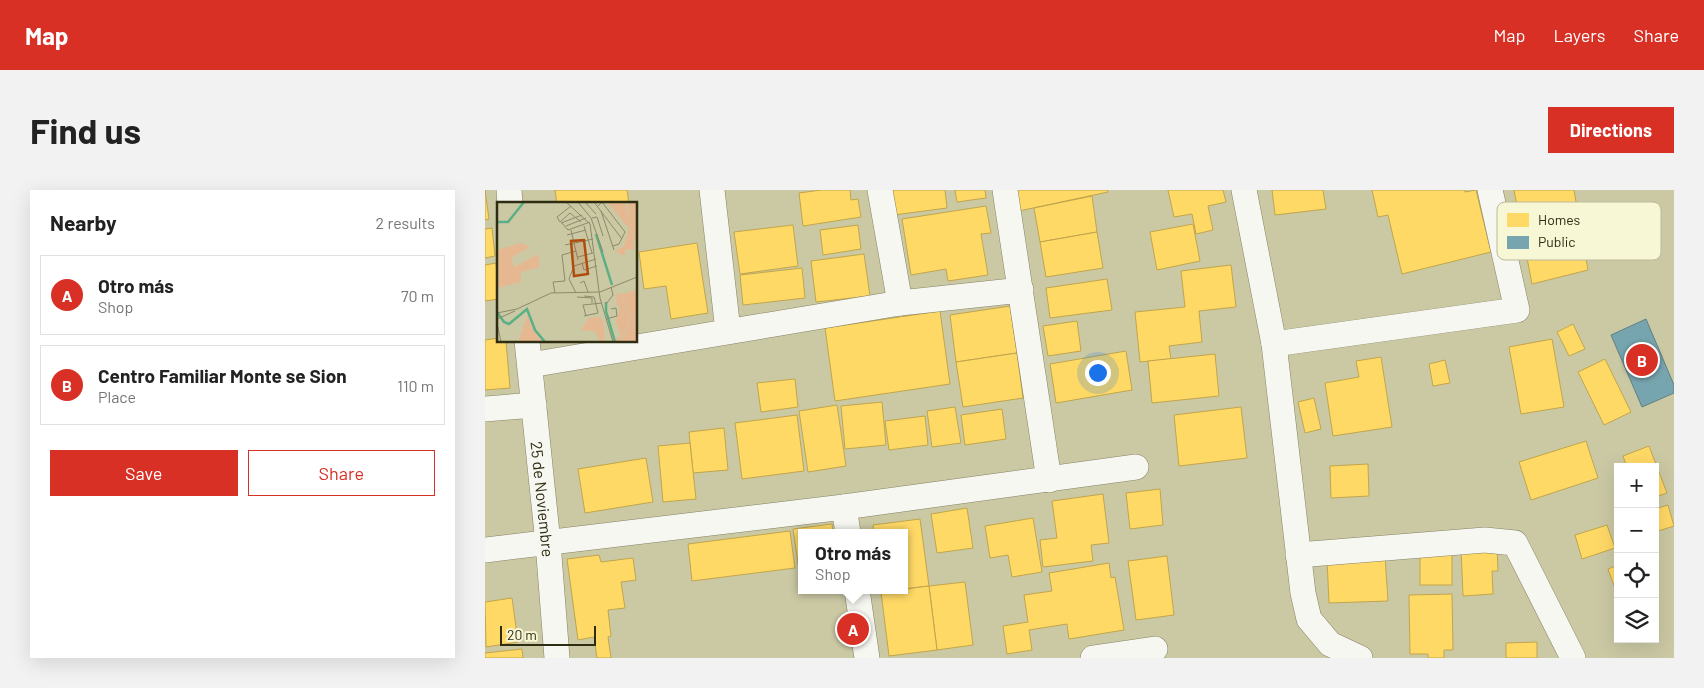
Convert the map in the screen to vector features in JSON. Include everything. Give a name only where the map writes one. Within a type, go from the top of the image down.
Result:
[{"type":"street","points":[[712,190],[728,331]]},
{"type":"street","points":[[880,190],[899,303]]},
{"type":"street","points":[[1005,190],[1049,480]]},
{"type":"street","points":[[1243,190],[1274,344],[1298,555],[1303,593],[1309,619],[1330,644],[1361,658]]},
{"type":"street","points":[[1490,190],[1497,221]]},
{"type":"street","points":[[1274,344],[1517,310],[1506,260]]},
{"type":"street","points":[[637,341],[728,331],[899,303],[1021,290]]},
{"type":"street","points":[[528,353],[628,342]]},
{"type":"street","name":"25 de Noviembre","points":[[528,353],[548,543],[557,658]]},
{"type":"street","points":[[485,410],[534,405]]},
{"type":"street","points":[[485,550],[844,507],[1136,467]]},
{"type":"street","points":[[844,507],[847,529]]},
{"type":"street","points":[[1298,555],[1485,540],[1515,543],[1573,658]]},
{"type":"street","points":[[858,594],[867,658]]},
{"type":"street","points":[[1093,658],[1155,649]]},
{"type":"building: Homes","points":[[485,190],[489,219],[485,220]]},
{"type":"building: Homes","points":[[555,190],[627,190],[629,202],[557,202]]},
{"type":"building: Homes","points":[[821,190],[850,190],[851,200],[858,199],[861,217],[803,226],[799,193]]},
{"type":"building: Homes","points":[[891,190],[945,190],[947,208],[894,215]]},
{"type":"building: Homes","points":[[955,190],[985,190],[986,198],[957,202]]},
{"type":"building: Homes","points":[[1015,190],[1107,190],[1108,192],[1019,211]]},
{"type":"building: Homes","points":[[1168,190],[1223,190],[1226,202],[1208,206],[1213,230],[1196,234],[1192,214],[1174,217]]},
{"type":"building: Homes","points":[[1272,190],[1323,190],[1326,209],[1275,215]]},
{"type":"building: Homes","points":[[1372,190],[1465,190],[1465,192],[1476,190],[1491,252],[1402,274],[1388,215],[1378,217]]},
{"type":"building: Homes","points":[[1514,190],[1574,190],[1576,202],[1516,202]]},
{"type":"building: Homes","points":[[1092,196],[1097,232],[1040,242],[1034,208]]},
{"type":"building: Homes","points":[[986,206],[991,233],[981,234],[988,275],[948,281],[946,269],[911,275],[902,219]]},
{"type":"building: Homes","points":[[1193,224],[1200,261],[1157,270],[1150,232]]},
{"type":"building: Homes","points":[[793,225],[798,266],[740,274],[734,232]]},
{"type":"building: Homes","points":[[858,225],[861,249],[823,255],[820,230]]},
{"type":"building: Homes","points":[[492,228],[495,256],[485,258],[485,229]]},
{"type":"building: Homes","points":[[1097,232],[1103,268],[1046,277],[1040,242]]},
{"type":"building: Homes","points":[[697,243],[708,313],[671,319],[666,286],[644,289],[639,252]]},
{"type":"building: Homes","points":[[864,254],[870,296],[816,302],[811,261]]},
{"type":"building: Homes","points":[[1527,260],[1586,260],[1588,270],[1532,284]]},
{"type":"building: Homes","points":[[496,263],[497,299],[485,301],[485,265]]},
{"type":"building: Homes","points":[[1231,265],[1236,307],[1199,311],[1202,342],[1169,346],[1171,359],[1140,362],[1135,312],[1185,307],[1181,271]]},
{"type":"building: Homes","points":[[802,268],[805,298],[743,305],[740,275]]},
{"type":"building: Homes","points":[[1107,279],[1112,310],[1050,318],[1046,288]]},
{"type":"building: Homes","points":[[1010,306],[1017,353],[956,362],[950,315]]},
{"type":"building: Homes","points":[[940,311],[950,384],[835,401],[825,328]]},
{"type":"building: Homes","points":[[1077,321],[1081,351],[1048,356],[1043,326]]},
{"type":"building: Homes","points":[[1573,324],[1585,349],[1569,356],[1557,332]]},
{"type":"building: Homes","points":[[497,338],[497,342],[506,342],[510,388],[485,390],[485,340]]},
{"type":"building: Homes","points":[[1552,339],[1564,407],[1521,414],[1509,347]]},
{"type":"building: Homes","points":[[1126,351],[1132,390],[1056,403],[1050,364]]},
{"type":"building: Homes","points":[[1017,353],[1023,398],[963,407],[956,362]]},
{"type":"building: Homes","points":[[1215,354],[1219,396],[1152,403],[1148,361]]},
{"type":"building: Homes","points":[[1381,357],[1392,427],[1333,436],[1325,383],[1359,377],[1356,361]]},
{"type":"building: Homes","points":[[1605,359],[1631,412],[1604,425],[1578,372]]},
{"type":"building: Homes","points":[[1445,360],[1450,383],[1433,386],[1429,364]]},
{"type":"building: Homes","points":[[795,379],[798,407],[761,412],[757,383]]},
{"type":"building: Homes","points":[[1314,398],[1321,429],[1305,433],[1298,402]]},
{"type":"building: Homes","points":[[882,402],[886,445],[845,449],[841,406]]},
{"type":"building: Homes","points":[[837,405],[846,466],[808,472],[799,411]]},
{"type":"building: Homes","points":[[955,407],[961,443],[932,447],[927,411]]},
{"type":"building: Homes","points":[[1241,407],[1247,458],[1179,466],[1174,415]]},
{"type":"building: Homes","points":[[1002,409],[1006,439],[965,445],[961,415]]},
{"type":"building: Homes","points":[[797,415],[804,471],[742,479],[735,423]]},
{"type":"building: Homes","points":[[925,416],[928,445],[889,450],[885,421]]},
{"type":"building: Homes","points":[[724,428],[728,470],[693,473],[689,432]]},
{"type":"building: Homes","points":[[1586,441],[1598,478],[1531,500],[1519,462]]},
{"type":"building: Homes","points":[[690,443],[696,499],[663,502],[658,446]]},
{"type":"building: Homes","points":[[1649,446],[1656,463],[1626,463],[1623,456]]},
{"type":"building: Homes","points":[[646,458],[653,502],[585,513],[578,469]]},
{"type":"building: Homes","points":[[1368,464],[1369,496],[1331,498],[1330,466]]},
{"type":"building: Homes","points":[[1659,472],[1667,493],[1659,496]]},
{"type":"building: Homes","points":[[1160,489],[1163,525],[1130,529],[1126,493]]},
{"type":"building: Homes","points":[[1103,494],[1109,543],[1091,545],[1093,561],[1043,567],[1040,540],[1057,538],[1052,501]]},
{"type":"building: Homes","points":[[1668,505],[1674,526],[1659,531],[1659,508]]},
{"type":"building: Homes","points":[[967,508],[973,548],[937,553],[931,514]]},
{"type":"building: Homes","points":[[1033,518],[1042,572],[1012,577],[1008,555],[990,558],[985,526]]},
{"type":"building: Homes","points":[[920,519],[929,586],[908,589],[908,529],[874,529],[873,525]]},
{"type":"building: Homes","points":[[832,524],[833,529],[798,529],[798,563],[793,529]]},
{"type":"building: Homes","points":[[1607,525],[1614,548],[1582,559],[1575,535]]},
{"type":"building: Homes","points":[[790,531],[795,568],[692,581],[688,544]]},
{"type":"building: Homes","points":[[1497,546],[1498,571],[1492,571],[1493,594],[1463,596],[1461,548]]},
{"type":"building: Homes","points":[[1420,554],[1452,554],[1452,585],[1420,585]]},
{"type":"building: Homes","points":[[599,555],[601,562],[633,558],[636,580],[621,582],[625,608],[608,610],[611,636],[608,637],[611,658],[597,658],[594,637],[578,640],[567,559]]},
{"type":"building: Homes","points":[[1167,556],[1174,615],[1136,620],[1128,561]]},
{"type":"building: Homes","points":[[1385,556],[1388,601],[1329,603],[1327,559]]},
{"type":"building: Homes","points":[[1109,563],[1111,578],[1115,577],[1124,630],[1069,639],[1067,624],[1029,630],[1032,650],[1007,654],[1003,626],[1028,622],[1024,595],[1052,591],[1049,573]]},
{"type":"building: Homes","points":[[1614,567],[1614,586],[1608,569]]},
{"type":"building: Homes","points":[[965,582],[973,645],[937,650],[929,586]]},
{"type":"building: Homes","points":[[929,586],[937,650],[889,656],[881,594],[908,594],[908,589]]},
{"type":"building: Homes","points":[[1452,594],[1453,650],[1444,650],[1444,658],[1428,658],[1428,654],[1410,654],[1409,595]]},
{"type":"building: Homes","points":[[512,598],[518,642],[486,647],[485,602]]},
{"type":"building: Homes","points":[[1537,642],[1537,658],[1506,658],[1506,643]]},
{"type":"building: Homes","points":[[522,649],[523,658],[485,658],[485,653]]},
{"type":"building: Public","points":[[1646,319],[1674,385],[1674,393],[1642,407],[1611,335]]},
{"type":"place","name":"Centro Familiar Monte se Sion","points":[[1642,360]]},
{"type":"place","name":"Otro más","points":[[853,629]]}]
